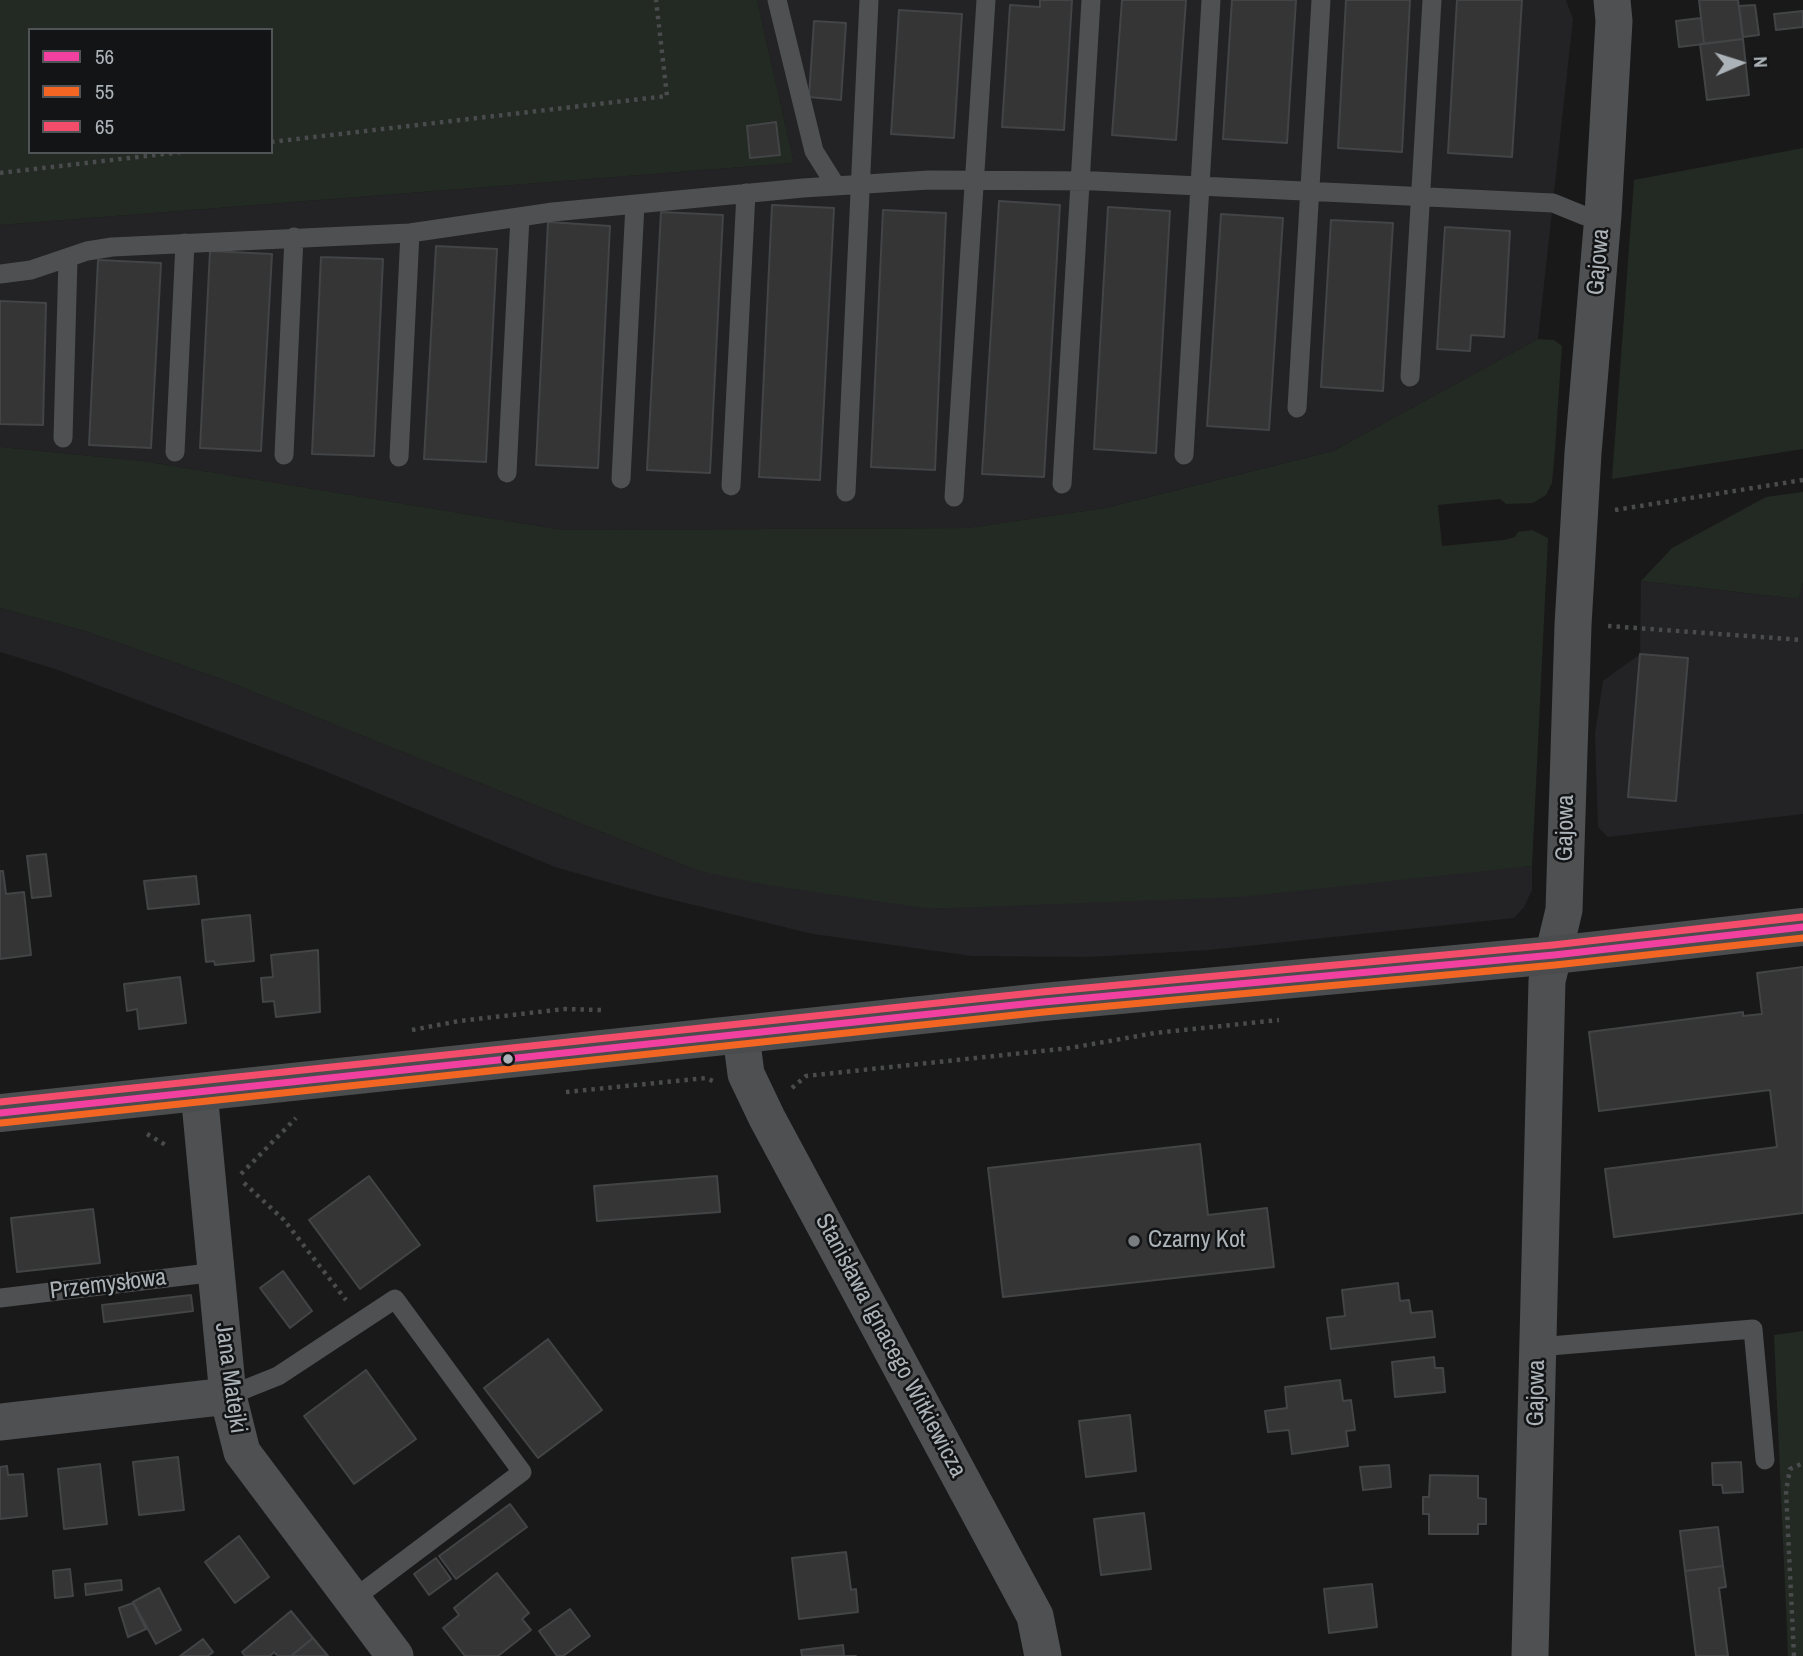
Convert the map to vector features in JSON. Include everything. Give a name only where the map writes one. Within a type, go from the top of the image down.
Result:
[{"type":"main road","points":[[0,1113],[1043,1002],[1554,955],[1803,927]]},
{"type":"street","name":"Gajowa","points":[[1530,1656],[1547,981],[1564,910],[1573,625],[1603,215],[1614,21],[1612,0]]},
{"type":"street","name":"Stanisława Ignacego Witkiewicza","points":[[741,1035],[746,1074],[766,1118],[1035,1616],[1043,1656]]},
{"type":"street","name":"Jana Matejki","points":[[199,1092],[228,1396],[242,1452],[395,1656]]},
{"type":"street","points":[[0,1422],[228,1396]]},
{"type":"lane","points":[[778,0],[814,151],[836,186]]},
{"type":"lane","points":[[846,492],[869,0]]},
{"type":"lane","points":[[954,497],[986,0]]},
{"type":"lane","points":[[1062,484],[1091,0]]},
{"type":"lane","points":[[1184,455],[1211,0]]},
{"type":"lane","points":[[1297,408],[1321,0]]},
{"type":"lane","points":[[1410,377],[1432,0]]},
{"type":"lane","points":[[0,274],[31,270],[87,251],[112,247],[410,233],[635,204],[860,184],[975,180],[1080,181],[1553,203],[1585,216],[1603,215]]},
{"type":"lane","points":[[731,486],[746,193]]},
{"type":"lane","points":[[621,479],[635,204]]},
{"type":"lane","points":[[507,473],[520,217]]},
{"type":"lane","points":[[399,457],[410,233]]},
{"type":"lane","points":[[284,455],[294,237]]},
{"type":"lane","points":[[175,452],[186,243]]},
{"type":"lane","points":[[63,438],[68,259]]},
{"type":"lane","name":"Przemysłowa","points":[[0,1298],[217,1272]]},
{"type":"lane","points":[[228,1396],[278,1377],[395,1299],[522,1472],[352,1600]]},
{"type":"lane","points":[[1538,1346],[1753,1329],[1765,1460]]},
{"type":"path","points":[[273,142],[667,96],[656,0]]},
{"type":"path","points":[[0,173],[164,154]]},
{"type":"path","points":[[1580,515],[1803,480]]},
{"type":"path","points":[[1573,625],[1803,640]]},
{"type":"path","points":[[791,1100],[792,1088],[806,1076],[1070,1048],[1155,1033],[1291,1018]]},
{"type":"path","points":[[560,1093],[659,1083]]},
{"type":"path","points":[[297,1117],[238,1178],[284,1220],[363,1321]]},
{"type":"path","points":[[139,1131],[157,1138],[174,1151]]},
{"type":"path","points":[[1794,1656],[1786,1492],[1790,1469],[1803,1464]]},
{"type":"shaded area","points":[[0,0],[757,0],[794,163],[0,225]]},
{"type":"shaded area","points":[[757,0],[1566,0],[1573,19],[1538,339],[1333,451],[1105,508],[968,528],[563,530],[143,461],[0,447],[0,225],[794,163]]},
{"type":"shaded area","points":[[1803,148],[1803,449],[1612,479],[1634,180]]},
{"type":"shaded area","points":[[1538,339],[1554,340],[1562,346],[1552,483],[1546,495],[1533,503],[1506,504],[1500,499],[1438,505],[1442,546],[1504,540],[1515,537],[1518,532],[1532,530],[1548,538],[1532,866],[1241,897],[930,909],[767,885],[699,871],[221,679],[88,632],[0,608],[0,447],[143,461],[563,530],[968,528],[1105,508],[1333,451]]},
{"type":"shaded area","points":[[1803,492],[1803,582],[1799,599],[1641,581],[1672,548],[1766,497]]},
{"type":"shaded area","points":[[1641,581],[1799,599],[1803,582],[1803,814],[1608,837],[1598,827],[1595,733],[1603,681],[1640,654]]},
{"type":"shaded area","points":[[0,608],[88,632],[221,679],[699,871],[930,909],[1048,903],[1532,866],[1532,890],[1524,907],[1514,918],[1209,950],[1089,957],[972,956],[813,934],[653,895],[555,867],[325,771],[58,670],[0,652]]},
{"type":"shaded area","points":[[1803,1331],[1803,1656],[1788,1656],[1774,1335]]},
{"type":"building","points":[[1040,0],[1072,0],[1064,130],[1002,127],[1010,5],[1040,7]]},
{"type":"building","points":[[1122,0],[1186,0],[1176,140],[1112,135]]},
{"type":"building","points":[[1232,0],[1296,0],[1287,143],[1223,139]]},
{"type":"building","points":[[1346,0],[1410,0],[1402,152],[1338,148]]},
{"type":"building","points":[[1457,0],[1522,0],[1512,157],[1448,153]]},
{"type":"building","points":[[1699,0],[1738,0],[1743,39],[1704,44]]},
{"type":"building","points":[[1755,5],[1759,35],[1743,37],[1739,6]]},
{"type":"building","points":[[899,10],[962,14],[954,138],[891,134]]},
{"type":"building","points":[[1803,11],[1803,27],[1776,30],[1774,14]]},
{"type":"building","points":[[1701,18],[1704,44],[1679,47],[1676,21]]},
{"type":"building","points":[[814,21],[846,23],[841,100],[809,97]]},
{"type":"building","points":[[1743,39],[1749,95],[1707,100],[1700,44]]},
{"type":"building","points":[[776,122],[780,155],[750,158],[747,126]]},
{"type":"building","points":[[999,201],[1060,205],[1044,477],[982,474]]},
{"type":"building","points":[[772,205],[834,208],[820,480],[759,477]]},
{"type":"building","points":[[1108,207],[1170,211],[1156,453],[1094,449]]},
{"type":"building","points":[[883,210],[946,213],[935,470],[871,467]]},
{"type":"building","points":[[661,212],[723,215],[710,473],[647,470]]},
{"type":"building","points":[[1221,214],[1283,218],[1269,430],[1207,426]]},
{"type":"building","points":[[1331,220],[1393,223],[1383,391],[1321,387]]},
{"type":"building","points":[[548,222],[610,226],[598,468],[536,465]]},
{"type":"building","points":[[1445,227],[1510,231],[1504,337],[1471,335],[1470,351],[1437,349]]},
{"type":"building","points":[[436,246],[497,249],[486,462],[424,459]]},
{"type":"building","points":[[210,251],[272,254],[261,451],[200,448]]},
{"type":"building","points":[[321,257],[383,259],[374,456],[312,454]]},
{"type":"building","points":[[98,260],[161,263],[151,448],[89,445]]},
{"type":"building","points":[[0,301],[46,303],[43,425],[0,424]]},
{"type":"building","points":[[1640,654],[1688,658],[1676,801],[1628,797]]},
{"type":"building","points":[[46,854],[51,896],[32,898],[27,856]]},
{"type":"building","points":[[0,871],[3,871],[6,894],[24,892],[31,955],[0,959]]},
{"type":"building","points":[[196,876],[199,904],[148,909],[144,881]]},
{"type":"building","points":[[250,915],[254,961],[215,965],[214,961],[206,962],[202,920]]},
{"type":"building","points":[[318,950],[320,1012],[276,1017],[274,1001],[263,1002],[261,978],[273,977],[271,955]]},
{"type":"building","points":[[1803,967],[1803,1213],[1614,1237],[1605,1169],[1777,1147],[1770,1090],[1599,1111],[1589,1032],[1743,1012],[1743,1016],[1762,1014],[1757,973]]},
{"type":"building","points":[[180,977],[186,1023],[139,1029],[137,1009],[127,1011],[124,984]]},
{"type":"building","name":"Czarny Kot","points":[[1200,1144],[1208,1215],[1267,1208],[1274,1267],[1003,1297],[988,1168]]},
{"type":"building","points":[[369,1176],[420,1245],[360,1289],[309,1220]]},
{"type":"building","points":[[717,1176],[720,1212],[597,1221],[594,1186]]},
{"type":"building","points":[[93,1209],[100,1263],[17,1272],[11,1218]]},
{"type":"building","points":[[283,1271],[312,1311],[290,1328],[260,1288]]},
{"type":"building","points":[[1398,1283],[1400,1301],[1409,1300],[1411,1313],[1432,1311],[1435,1337],[1331,1349],[1327,1318],[1345,1316],[1342,1290]]},
{"type":"building","points":[[191,1295],[193,1311],[104,1322],[102,1305]]},
{"type":"building","points":[[548,1339],[602,1410],[538,1458],[484,1388]]},
{"type":"building","points":[[1434,1357],[1435,1368],[1443,1368],[1445,1392],[1395,1397],[1392,1362]]},
{"type":"building","points":[[366,1370],[416,1439],[354,1484],[304,1416]]},
{"type":"building","points":[[1340,1380],[1343,1401],[1351,1400],[1355,1430],[1346,1431],[1348,1446],[1292,1454],[1289,1430],[1268,1432],[1265,1411],[1287,1408],[1285,1387]]},
{"type":"building","points":[[1130,1415],[1136,1471],[1086,1477],[1079,1421]]},
{"type":"building","points":[[178,1457],[184,1510],[139,1515],[133,1462]]},
{"type":"building","points":[[1741,1462],[1743,1492],[1723,1493],[1722,1485],[1713,1485],[1712,1463]]},
{"type":"building","points":[[100,1464],[107,1524],[64,1529],[58,1469]]},
{"type":"building","points":[[1389,1465],[1391,1487],[1363,1490],[1360,1467]]},
{"type":"building","points":[[7,1466],[8,1475],[23,1474],[27,1516],[0,1519],[0,1467]]},
{"type":"building","points":[[1430,1475],[1478,1476],[1478,1498],[1486,1499],[1486,1524],[1478,1524],[1478,1534],[1429,1534],[1429,1514],[1423,1514],[1423,1497],[1429,1497]]},
{"type":"building","points":[[510,1504],[527,1527],[456,1579],[439,1556]]},
{"type":"building","points":[[1144,1513],[1151,1569],[1101,1575],[1094,1519]]},
{"type":"building","points":[[1718,1527],[1723,1566],[1685,1571],[1680,1531]]},
{"type":"building","points":[[239,1536],[269,1577],[235,1603],[205,1562]]},
{"type":"building","points":[[846,1552],[851,1590],[856,1589],[858,1612],[799,1619],[792,1558]]},
{"type":"building","points":[[436,1558],[451,1579],[429,1595],[414,1574]]},
{"type":"building","points":[[1723,1566],[1726,1587],[1719,1588],[1728,1656],[1696,1656],[1685,1571]]},
{"type":"building","points":[[70,1569],[73,1596],[55,1598],[53,1571]]},
{"type":"building","points":[[497,1573],[529,1613],[522,1619],[531,1630],[498,1656],[465,1656],[443,1628],[459,1615],[454,1608]]},
{"type":"building","points":[[121,1580],[122,1590],[86,1595],[85,1584]]},
{"type":"building","points":[[1372,1584],[1377,1627],[1329,1633],[1324,1589]]},
{"type":"building","points":[[159,1588],[181,1630],[156,1644],[133,1602]]},
{"type":"building","points":[[133,1603],[146,1629],[128,1637],[119,1608]]},
{"type":"building","points":[[570,1609],[590,1636],[563,1656],[557,1656],[539,1631]]},
{"type":"building","points":[[291,1611],[313,1638],[291,1656],[278,1656],[274,1652],[270,1656],[245,1656],[242,1652]]},
{"type":"building","points":[[313,1638],[328,1656],[291,1656]]},
{"type":"building","points":[[203,1639],[213,1652],[208,1656],[180,1656]]},
{"type":"building","points":[[843,1645],[844,1656],[802,1656],[801,1650]]},
{"type":"transit line","name":"65","points":[[0,1102],[1042,992],[1553,945],[1802,917]]},
{"type":"transit line","name":"56","points":[[0,1113],[1043,1002],[1554,955],[1803,927]]},
{"type":"transit line","name":"55","points":[[1,1123],[1044,1012],[1555,965],[1803,938]]},
{"type":"place","name":"Czarny Kot","points":[[1134,1241]]}]
